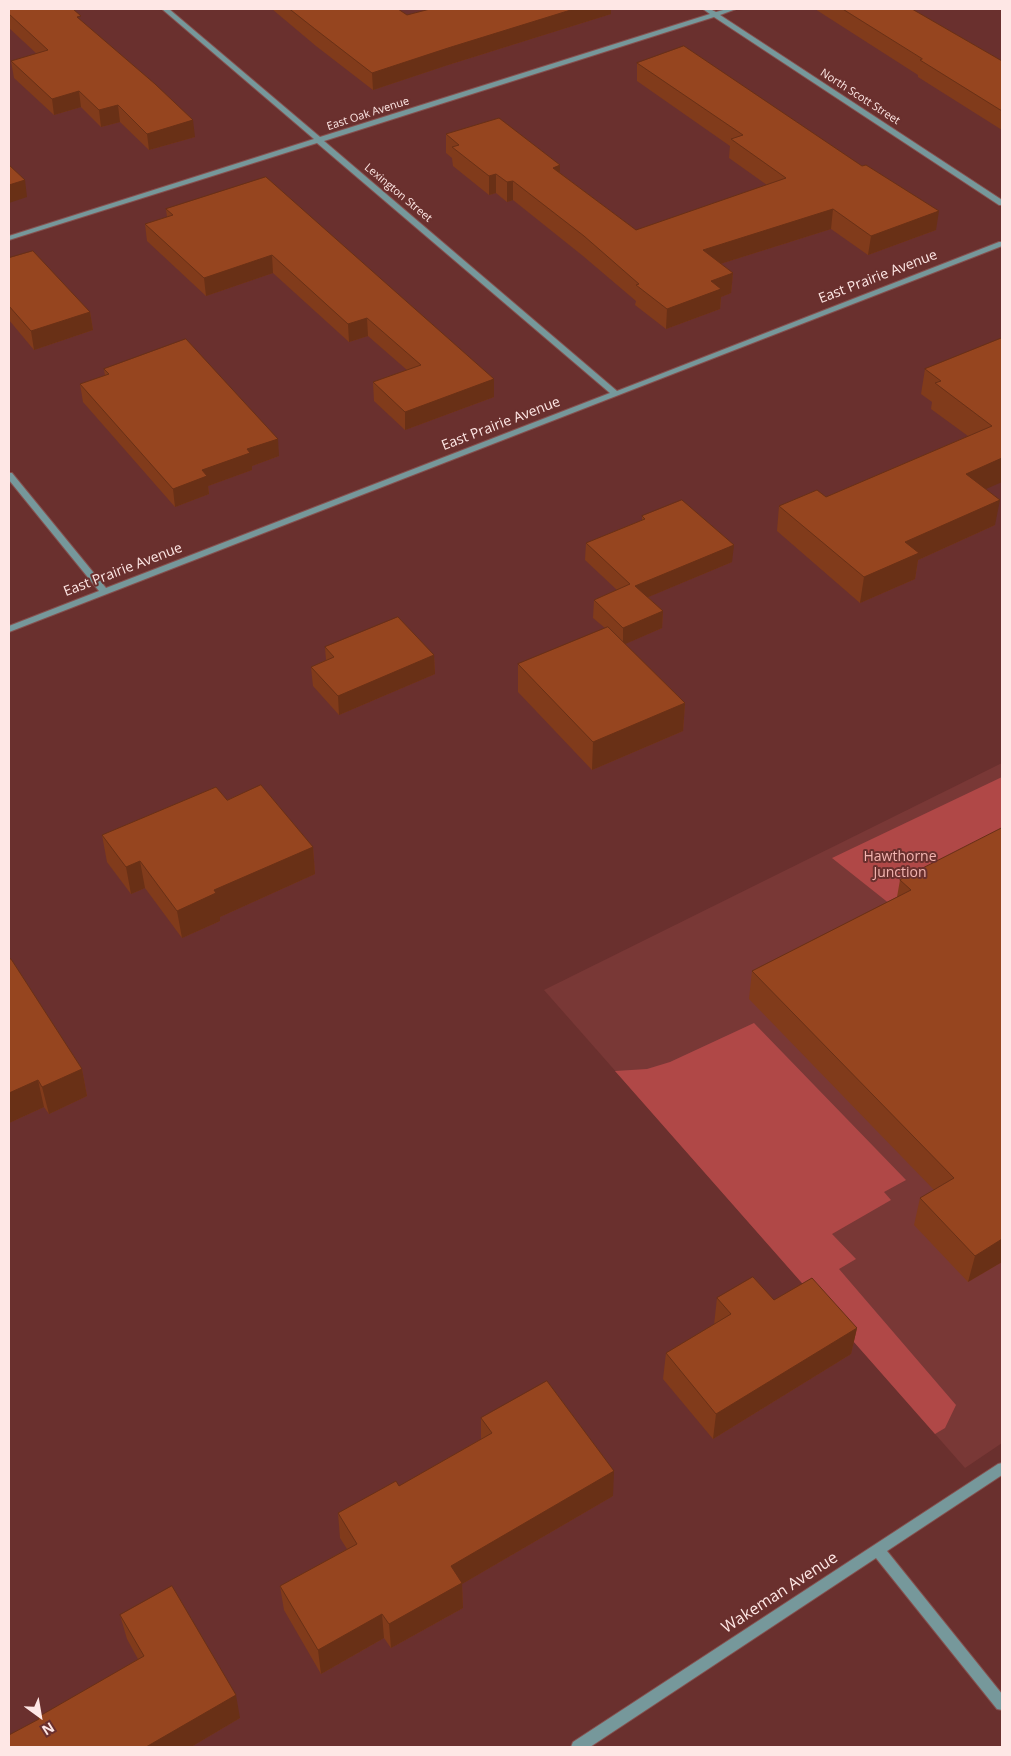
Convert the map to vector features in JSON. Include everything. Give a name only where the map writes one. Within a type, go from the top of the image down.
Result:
[{"type":"street","name":"Lexington Street","points":[[165,9],[616,394]]},
{"type":"street","name":"North Scott Street","points":[[706,9],[1002,203]]},
{"type":"street","name":"East Oak Avenue","points":[[9,238],[733,9]]},
{"type":"street","name":"East Prairie Avenue","points":[[9,629],[1002,244]]},
{"type":"street","points":[[9,475],[105,592]]},
{"type":"street","name":"Wakeman Avenue","points":[[578,1747],[1002,1468]]},
{"type":"street","points":[[878,1550],[1002,1704]]},
{"type":"shaded area","points":[[1002,763],[1002,1443],[965,1468],[544,990]]},
{"type":"green space","name":"Hawthorne Junction","points":[[1002,777],[1002,852],[895,908],[832,858]]},
{"type":"green space","points":[[754,1023],[906,1180],[884,1192],[891,1200],[832,1234],[856,1259],[839,1269],[956,1405],[945,1428],[935,1434],[615,1071],[647,1069],[670,1062]]},
{"type":"building","points":[[9,9],[73,9],[81,16],[77,17],[155,84],[193,120],[147,134],[118,105],[99,110],[79,91],[52,99],[11,61],[48,50],[9,14]]},
{"type":"building","points":[[290,9],[398,9],[407,15],[430,9],[574,9],[372,73]]},
{"type":"building","points":[[843,9],[912,9],[1002,61],[1002,111],[920,60],[922,59]]},
{"type":"building","points":[[684,46],[862,166],[866,165],[939,211],[871,236],[833,209],[703,250],[733,273],[711,281],[721,289],[667,309],[636,285],[639,284],[584,236],[513,181],[507,182],[496,174],[489,176],[452,147],[459,145],[446,134],[499,118],[560,165],[553,168],[636,230],[786,178],[731,139],[743,135],[637,63]]},
{"type":"building","points":[[9,165],[25,180],[9,185]]},
{"type":"building","points":[[266,177],[494,379],[405,412],[373,382],[421,365],[367,318],[348,324],[272,255],[204,278],[145,224],[173,215],[166,209]]},
{"type":"building","points":[[33,251],[90,312],[31,331],[9,306],[9,258]]},
{"type":"building","points":[[1002,338],[1002,458],[966,474],[1000,500],[905,542],[919,553],[864,577],[779,506],[817,490],[826,497],[992,426],[935,383],[941,381],[925,369]]},
{"type":"building","points":[[186,339],[278,439],[247,449],[250,453],[202,470],[207,476],[173,489],[80,384],[109,374],[104,369]]},
{"type":"building","points":[[682,500],[734,545],[635,586],[663,611],[623,628],[594,600],[630,584],[586,543],[645,519],[642,516]]},
{"type":"building","points":[[398,617],[434,655],[338,696],[311,667],[334,657],[325,647]]},
{"type":"building","points":[[608,627],[685,703],[593,742],[518,664]]},
{"type":"building","points":[[261,785],[313,847],[214,890],[216,893],[177,911],[140,861],[126,867],[102,835],[216,787],[227,800]]},
{"type":"building","points":[[1002,828],[1002,1239],[975,1256],[920,1198],[954,1178],[752,971],[911,890],[900,880]]},
{"type":"building","points":[[11,959],[82,1069],[42,1087],[38,1080],[9,1093],[9,960]]},
{"type":"building","points":[[753,1277],[774,1300],[812,1278],[857,1328],[716,1414],[666,1353],[731,1314],[717,1298]]},
{"type":"building","points":[[547,1381],[614,1471],[451,1566],[462,1583],[389,1624],[382,1614],[318,1650],[280,1586],[357,1544],[338,1513],[396,1481],[399,1486],[492,1433],[481,1418]]},
{"type":"building","points":[[172,1586],[236,1695],[146,1747],[9,1747],[9,1735],[144,1656],[120,1615]]}]
